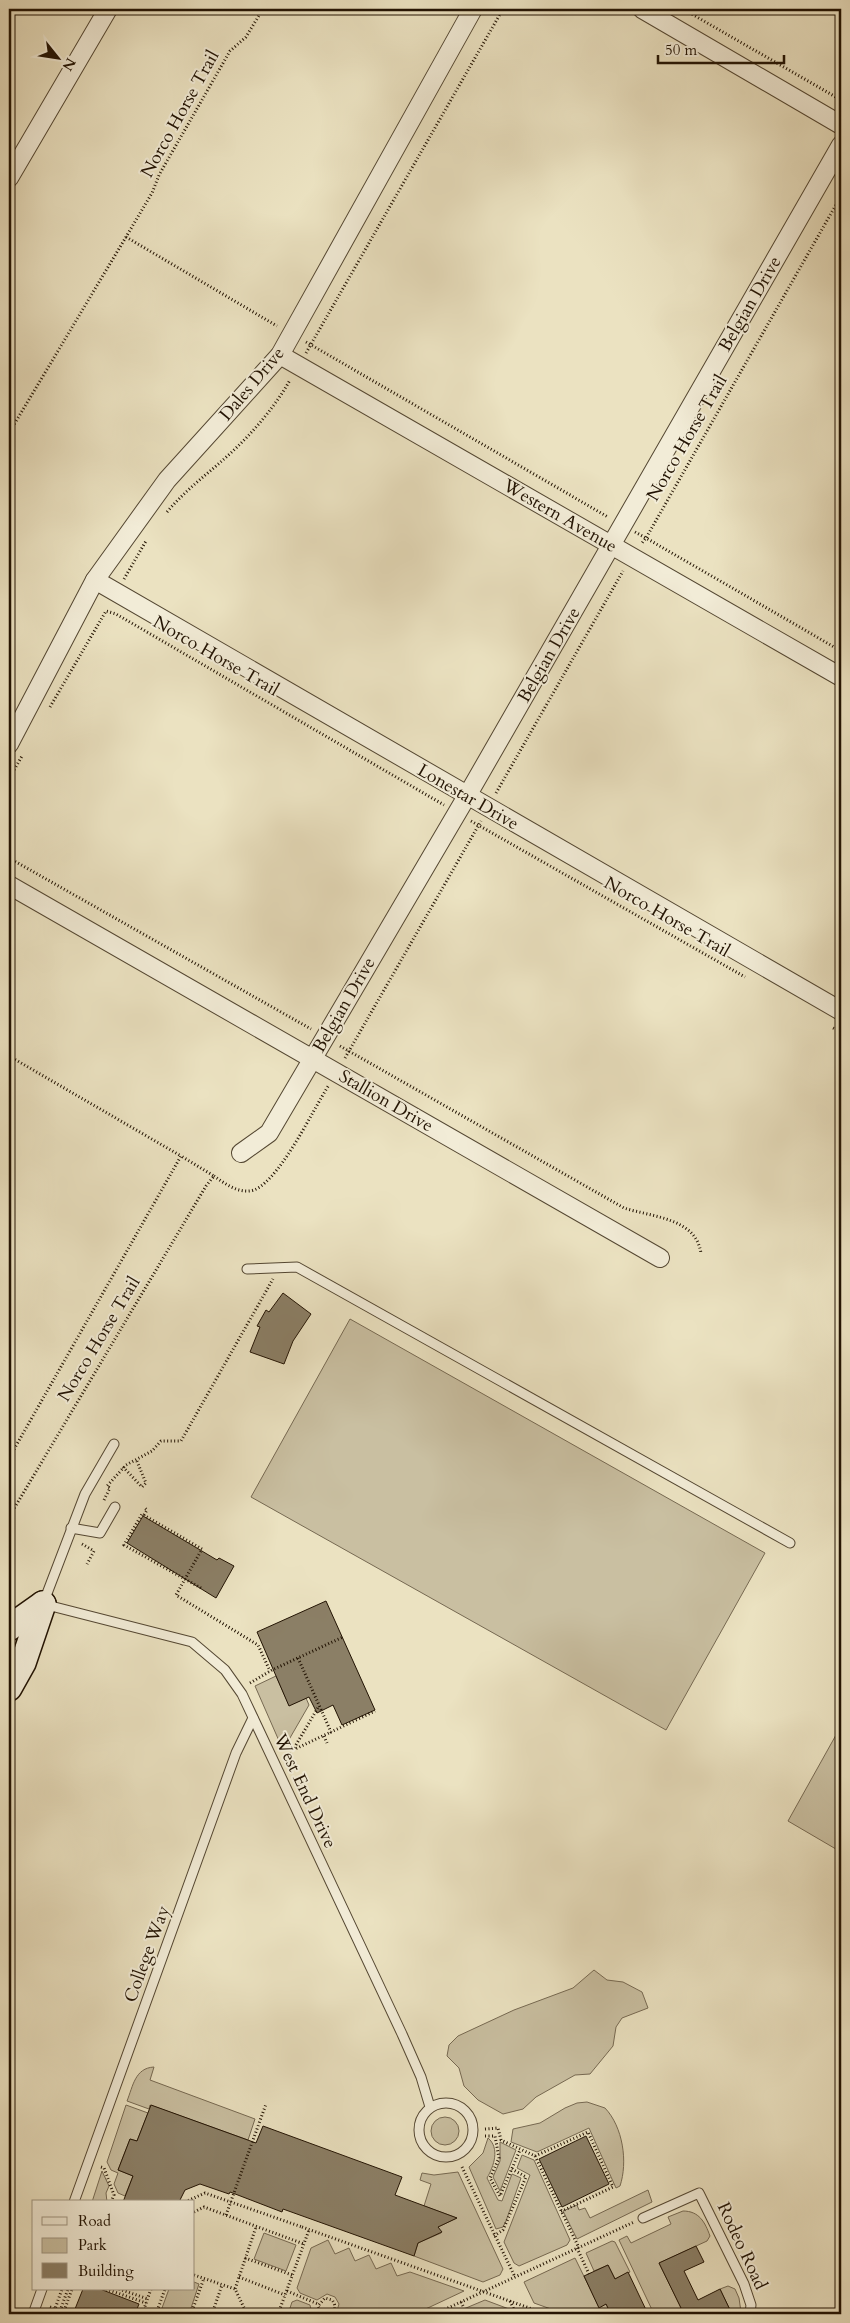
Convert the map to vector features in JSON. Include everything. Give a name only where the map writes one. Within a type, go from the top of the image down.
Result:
[{"type":"street","points":[[9,178],[108,9]]},
{"type":"street","name":"Dales Drive","points":[[16,749],[95,580],[167,480],[280,355],[473,9]]},
{"type":"street","points":[[642,9],[841,125]]},
{"type":"street","name":"Belgian Drive","points":[[241,1153],[268,1133],[612,546],[841,145]]},
{"type":"street","name":"Western Avenue","points":[[280,355],[841,677]]},
{"type":"street","name":"Lonestar Drive","points":[[95,580],[841,1011]]},
{"type":"street","name":"Stallion Drive","points":[[9,884],[660,1258]]},
{"type":"street","points":[[9,1628],[43,1604]]},
{"type":"street","points":[[9,1688],[23,1663],[43,1604]]},
{"type":"lane","points":[[246,1269],[297,1267],[790,1543]]},
{"type":"lane","points":[[43,1604],[85,1494],[114,1444]]},
{"type":"lane","points":[[71,1528],[100,1533],[115,1507]]},
{"type":"lane","name":"West End Drive","points":[[43,1604],[192,1642],[225,1670],[242,1694],[402,2034],[422,2077],[430,2107]]},
{"type":"lane","name":"College Way","points":[[75,2200],[233,1762],[253,1718]]},
{"type":"lane","points":[[451,2103],[465,2110],[472,2124],[471,2140],[461,2152],[446,2157],[431,2153],[420,2140],[419,2122],[430,2107],[451,2103]]},
{"type":"lane","name":"Rodeo Road","points":[[643,2218],[699,2193],[744,2284],[751,2305],[750,2314]]},
{"type":"lane","points":[[33,2314],[42,2290]]},
{"type":"path","name":"Norco Horse Trail","points":[[9,433],[126,237],[152,192],[159,174],[230,52],[246,37],[263,9]]},
{"type":"path","points":[[683,9],[841,100]]},
{"type":"path","name":"Norco Horse Trail","points":[[9,1056],[238,1190],[250,1191],[264,1184],[273,1176],[291,1150],[337,1073],[631,557],[646,538],[841,196]]},
{"type":"path","points":[[126,237],[841,651]]},
{"type":"path","name":"Norco Horse Trail","points":[[47,711],[106,611],[116,614],[478,826],[746,978]]},
{"type":"path","points":[[9,779],[16,749]]},
{"type":"path","points":[[9,858],[624,1208],[686,1226],[700,1247],[701,1254]]},
{"type":"path","points":[[833,1027],[841,1032]]},
{"type":"path","name":"Norco Horse Trail","points":[[9,1458],[181,1156]]},
{"type":"path","name":"Norco Horse Trail","points":[[9,1517],[201,1194],[214,1176]]},
{"type":"path","points":[[102,1502],[110,1488],[106,1486],[123,1467],[152,1451],[161,1441],[181,1441],[279,1268]]},
{"type":"path","points":[[123,1467],[142,1487],[146,1483],[136,1459]]},
{"type":"path","points":[[145,1508],[147,1510],[144,1515],[142,1514],[124,1545],[201,1588]]},
{"type":"path","points":[[144,1515],[202,1549],[176,1595],[258,1645],[270,1671]]},
{"type":"path","points":[[83,1539],[81,1543],[94,1551],[87,1564]]},
{"type":"path","points":[[250,1683],[270,1671],[343,1637]]},
{"type":"path","points":[[298,1658],[331,1732]]},
{"type":"path","points":[[286,1760],[320,1706]]},
{"type":"path","points":[[292,1750],[375,1712]]},
{"type":"path","points":[[324,1736],[327,1743]]},
{"type":"path","points":[[226,2215],[266,2104]]},
{"type":"path","points":[[486,2129],[498,2128],[501,2140],[534,2156],[589,2274]]},
{"type":"path","points":[[534,2156],[588,2132],[613,2187],[560,2212]]},
{"type":"path","points":[[485,2136],[495,2136],[499,2158],[490,2178],[500,2196],[520,2150]]},
{"type":"path","points":[[101,2167],[104,2168],[114,2195],[112,2200]]},
{"type":"path","points":[[462,2167],[515,2277]]},
{"type":"path","points":[[494,2236],[503,2230],[526,2177],[512,2169]]},
{"type":"path","points":[[189,2200],[205,2193],[546,2314]]},
{"type":"path","points":[[195,2212],[204,2207],[304,2244]]},
{"type":"path","points":[[435,2314],[441,2313],[484,2291],[643,2218]]},
{"type":"path","points":[[247,2314],[235,2289],[256,2226]]},
{"type":"path","points":[[278,2314],[309,2230]]},
{"type":"path","points":[[245,2258],[292,2275]]},
{"type":"path","points":[[195,2275],[235,2289]]},
{"type":"path","points":[[239,2277],[318,2304]]},
{"type":"path","points":[[191,2314],[204,2278]]},
{"type":"path","points":[[212,2314],[222,2285]]},
{"type":"path","points":[[50,2307],[55,2309],[62,2290]]},
{"type":"path","points":[[63,2313],[60,2311],[68,2290]]},
{"type":"path","points":[[63,2313],[72,2290]]},
{"type":"path","points":[[110,2290],[147,2300]]},
{"type":"path","points":[[122,2290],[147,2300]]},
{"type":"path","points":[[152,2290],[144,2309],[157,2314],[165,2290]]},
{"type":"path","points":[[322,2314],[318,2310],[318,2304],[324,2298],[333,2301],[335,2308],[331,2314]]},
{"type":"path","points":[[510,2301],[516,2314]]},
{"type":"path","points":[[461,2302],[467,2314]]},
{"type":"green space","points":[[350,1319],[765,1553],[666,1730],[251,1497]]},
{"type":"green space","points":[[276,1676],[289,1705],[306,1698],[309,1705],[283,1750],[255,1686]]},
{"type":"green space","points":[[841,1726],[841,1852],[788,1821]]},
{"type":"green space","points":[[594,1970],[607,1980],[623,1982],[642,1992],[648,2008],[622,2018],[616,2027],[613,2046],[590,2074],[575,2075],[536,2097],[523,2109],[503,2114],[478,2100],[464,2086],[459,2068],[447,2056],[449,2045],[458,2036],[514,2010],[573,1988]]},
{"type":"green space","points":[[154,2067],[150,2080],[255,2119],[248,2140],[150,2105],[149,2109],[127,2101],[139,2074],[148,2068]]},
{"type":"green space","points":[[587,2102],[605,2108],[620,2135],[624,2166],[620,2186],[616,2188],[589,2128],[537,2152],[511,2142],[513,2129],[540,2123],[565,2108],[577,2103]]},
{"type":"green space","points":[[126,2105],[148,2113],[137,2141],[130,2139],[118,2170],[133,2176],[125,2196],[118,2193],[114,2184],[118,2173],[111,2170],[107,2162]]},
{"type":"green space","points":[[445,2117],[455,2121],[459,2131],[455,2141],[445,2145],[435,2141],[431,2131],[435,2121]]},
{"type":"green space","points":[[488,2138],[494,2147],[495,2157],[487,2178],[498,2200],[502,2201],[512,2174],[521,2178],[506,2221],[503,2227],[496,2229],[469,2167],[483,2153]]},
{"type":"green space","points":[[500,2142],[516,2150],[500,2191],[493,2177],[500,2161]]},
{"type":"green space","points":[[522,2155],[534,2160],[570,2240],[567,2245],[519,2266],[514,2263],[504,2242],[530,2175],[517,2168]]},
{"type":"green space","points":[[102,2171],[109,2186],[106,2193],[107,2200],[93,2200]]},
{"type":"green space","points":[[458,2172],[503,2269],[500,2275],[483,2282],[414,2256],[418,2243],[441,2233],[438,2227],[457,2218],[424,2206],[431,2184],[420,2180],[422,2173],[434,2175]]},
{"type":"green space","points":[[648,2190],[652,2202],[577,2239],[563,2211],[577,2205],[579,2210],[585,2208],[590,2218]]},
{"type":"green space","points":[[683,2211],[693,2213],[701,2218],[710,2236],[707,2241],[659,2263],[684,2314],[654,2314],[619,2240],[627,2236],[631,2243],[671,2224],[668,2217]]},
{"type":"green space","points":[[264,2233],[296,2245],[286,2271],[254,2259]]},
{"type":"green space","points":[[328,2240],[335,2254],[349,2248],[355,2261],[369,2255],[376,2269],[391,2263],[397,2276],[410,2272],[464,2291],[415,2314],[336,2314],[339,2304],[335,2297],[327,2294],[317,2300],[300,2293],[297,2288],[311,2248]]},
{"type":"green space","points":[[612,2241],[615,2242],[630,2272],[615,2279],[608,2265],[594,2271],[586,2253]]},
{"type":"green space","points":[[575,2258],[599,2307],[606,2304],[611,2314],[565,2314],[534,2303],[524,2282]]},
{"type":"green space","points":[[195,2282],[199,2284],[189,2314],[182,2314],[162,2308],[169,2290],[195,2290]]},
{"type":"green space","points":[[728,2286],[735,2289],[739,2298],[741,2312],[732,2314],[720,2289]]},
{"type":"green space","points":[[297,2300],[310,2305],[312,2314],[288,2314],[292,2302]]},
{"type":"green space","points":[[485,2300],[509,2309],[512,2314],[488,2314],[484,2309],[469,2314],[466,2308]]},
{"type":"building","points":[[283,1293],[311,1314],[293,1341],[284,1364],[250,1352],[260,1327],[257,1326],[266,1310],[269,1312]]},
{"type":"building","points":[[143,1516],[217,1560],[219,1558],[234,1566],[216,1598],[127,1543]]},
{"type":"building","points":[[326,1601],[375,1710],[342,1725],[333,1705],[317,1713],[309,1697],[289,1706],[257,1632]]},
{"type":"building","points":[[151,2105],[256,2143],[263,2126],[402,2177],[395,2195],[457,2218],[438,2227],[442,2232],[418,2243],[414,2256],[283,2209],[282,2212],[230,2192],[229,2194],[200,2184],[185,2190],[180,2200],[124,2200],[133,2176],[118,2170],[130,2139],[137,2141]]},
{"type":"building","points":[[586,2136],[609,2184],[562,2207],[539,2159]]},
{"type":"building","points":[[696,2246],[704,2262],[684,2271],[698,2300],[720,2289],[732,2314],[668,2314],[681,2308],[659,2263]]},
{"type":"building","points":[[608,2265],[615,2279],[628,2272],[648,2314],[611,2314],[606,2304],[599,2308],[584,2276]]},
{"type":"building","points":[[83,2290],[103,2290],[139,2304],[135,2314],[73,2314]]}]
